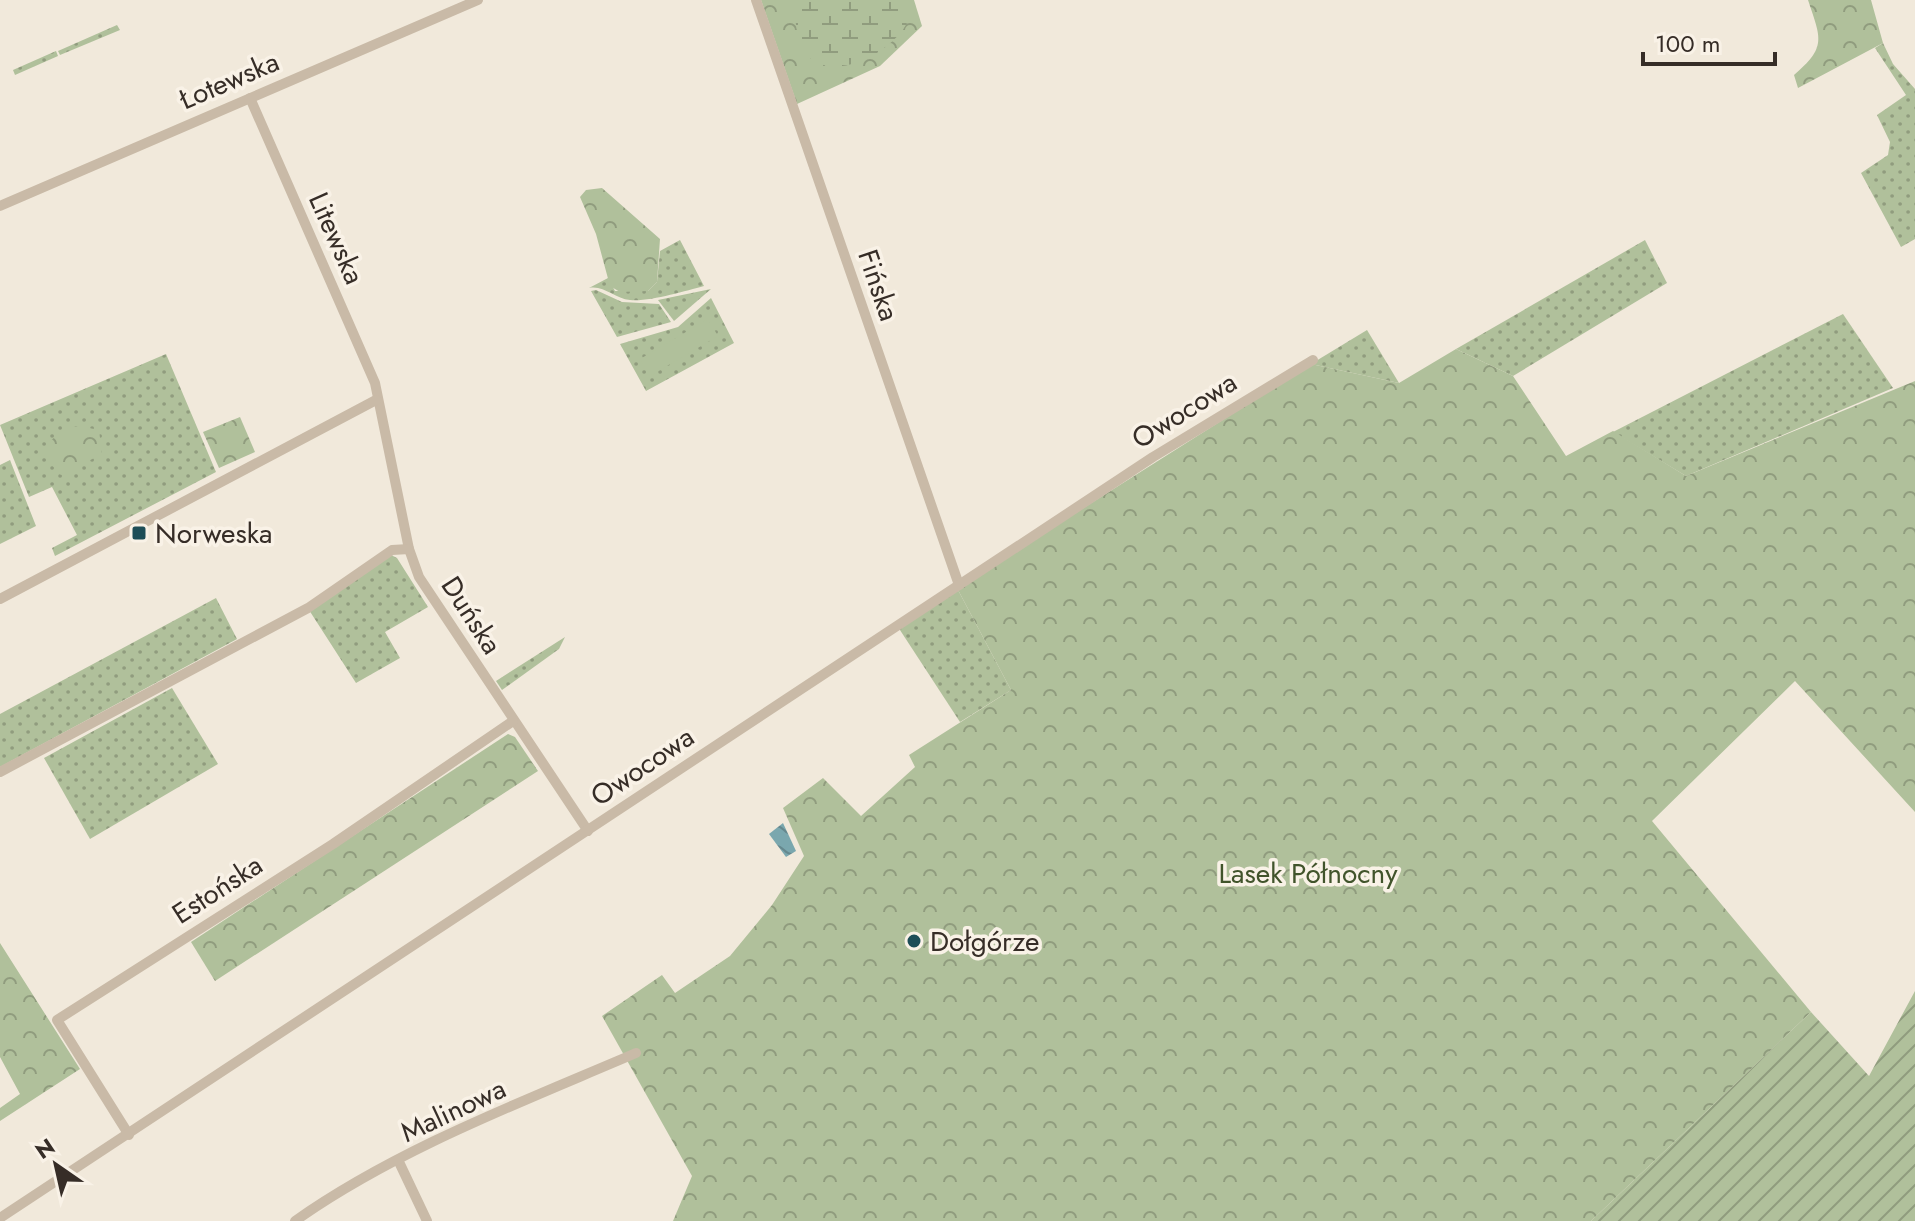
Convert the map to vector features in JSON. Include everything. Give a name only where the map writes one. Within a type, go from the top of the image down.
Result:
[{"type":"street","name":"Łotewska","points":[[0,206],[478,0]]},
{"type":"street","name":"Fińska","points":[[756,0],[959,585]]},
{"type":"street","name":"Litewska","points":[[250,98],[375,383],[376,400]]},
{"type":"street","name":"Owocowa","points":[[0,1218],[1153,457],[1313,360]]},
{"type":"street","name":"Duńska","points":[[376,400],[409,549],[423,585],[588,831]]},
{"type":"street","points":[[0,599],[376,400]]},
{"type":"street","points":[[0,772],[308,608],[392,550],[409,549]]},
{"type":"street","name":"Estońska","points":[[129,1135],[57,1020],[333,844],[513,721]]},
{"type":"street","name":"Malinowa","points":[[295,1221],[399,1162],[636,1053]]},
{"type":"street","points":[[399,1162],[427,1221]]},
{"type":"green space","points":[[761,0],[914,0],[922,26],[880,66],[797,104]]},
{"type":"green space","points":[[791,0],[906,0],[908,21],[891,43],[878,52],[848,65],[833,66],[819,63],[803,49]]},
{"type":"green space","points":[[1808,0],[1871,0],[1883,43],[1798,88],[1794,75],[1812,57],[1818,42]]},
{"type":"green space","points":[[117,25],[120,30],[60,55],[58,51]]},
{"type":"green space","points":[[1883,43],[1893,64],[1915,89],[1915,239],[1901,247],[1861,173],[1888,155],[1890,142],[1877,115],[1906,95],[1875,48]]},
{"type":"green space","points":[[56,51],[58,56],[15,75],[13,70]]},
{"type":"green space","points":[[602,188],[660,239],[657,282],[648,291],[620,292],[610,286],[596,234],[580,197],[586,190]]},
{"type":"green space","points":[[680,240],[704,286],[638,300],[625,299],[600,288],[589,288],[608,278],[615,291],[648,291],[657,282],[660,251]]},
{"type":"green space","points":[[1645,240],[1667,283],[1513,376],[1456,349]]},
{"type":"green space","points":[[711,289],[674,321],[658,300]]},
{"type":"green space","points":[[596,290],[622,302],[659,304],[671,322],[617,337],[591,291]]},
{"type":"green space","points":[[711,298],[734,343],[646,391],[620,344],[678,327]]},
{"type":"green space","points":[[1843,314],[1893,388],[1686,476],[1613,432]]},
{"type":"green space","points":[[708,319],[718,336],[650,376],[640,359]]},
{"type":"green space","points":[[1367,330],[1399,383],[1311,364]]},
{"type":"green space","name":"Lasek Północny","points":[[1456,349],[1513,376],[1566,456],[1613,431],[1686,476],[1915,381],[1915,812],[1795,681],[1652,821],[1811,1012],[1591,1221],[673,1221],[692,1176],[602,1016],[662,975],[675,993],[730,956],[772,905],[804,856],[783,808],[823,778],[861,816],[915,767],[909,755],[1011,690],[957,588],[1311,364],[1399,383]]},
{"type":"green space","points":[[166,354],[216,472],[55,556],[52,548],[77,535],[52,487],[29,497],[0,425]]},
{"type":"green space","points":[[240,417],[255,452],[219,468],[203,432]]},
{"type":"green space","points":[[79,426],[99,430],[102,454],[61,475],[51,464],[48,443],[64,429]]},
{"type":"green space","points":[[10,460],[36,526],[0,544],[0,465]]},
{"type":"green space","points":[[391,555],[397,558],[428,607],[385,632],[400,658],[356,683],[309,610]]},
{"type":"green space","points":[[957,588],[1011,690],[960,722],[898,627]]},
{"type":"green space","points":[[216,598],[237,639],[0,767],[0,714]]},
{"type":"green space","points":[[565,637],[559,649],[502,690],[496,681]]},
{"type":"green space","points":[[172,688],[218,764],[90,839],[44,758]]},
{"type":"green space","points":[[508,734],[515,737],[538,771],[215,981],[191,942]]},
{"type":"green space","points":[[0,943],[80,1069],[0,1121],[0,1108],[20,1094],[0,1057]]},
{"type":"green space","points":[[1915,991],[1915,1221],[1591,1221],[1811,1012],[1869,1076]]},
{"type":"water","points":[[783,823],[796,851],[786,857],[769,834]]},
{"type":"place","name":"Norweska","points":[[139,533]]},
{"type":"place","name":"Dołgórze","points":[[914,941]]}]
